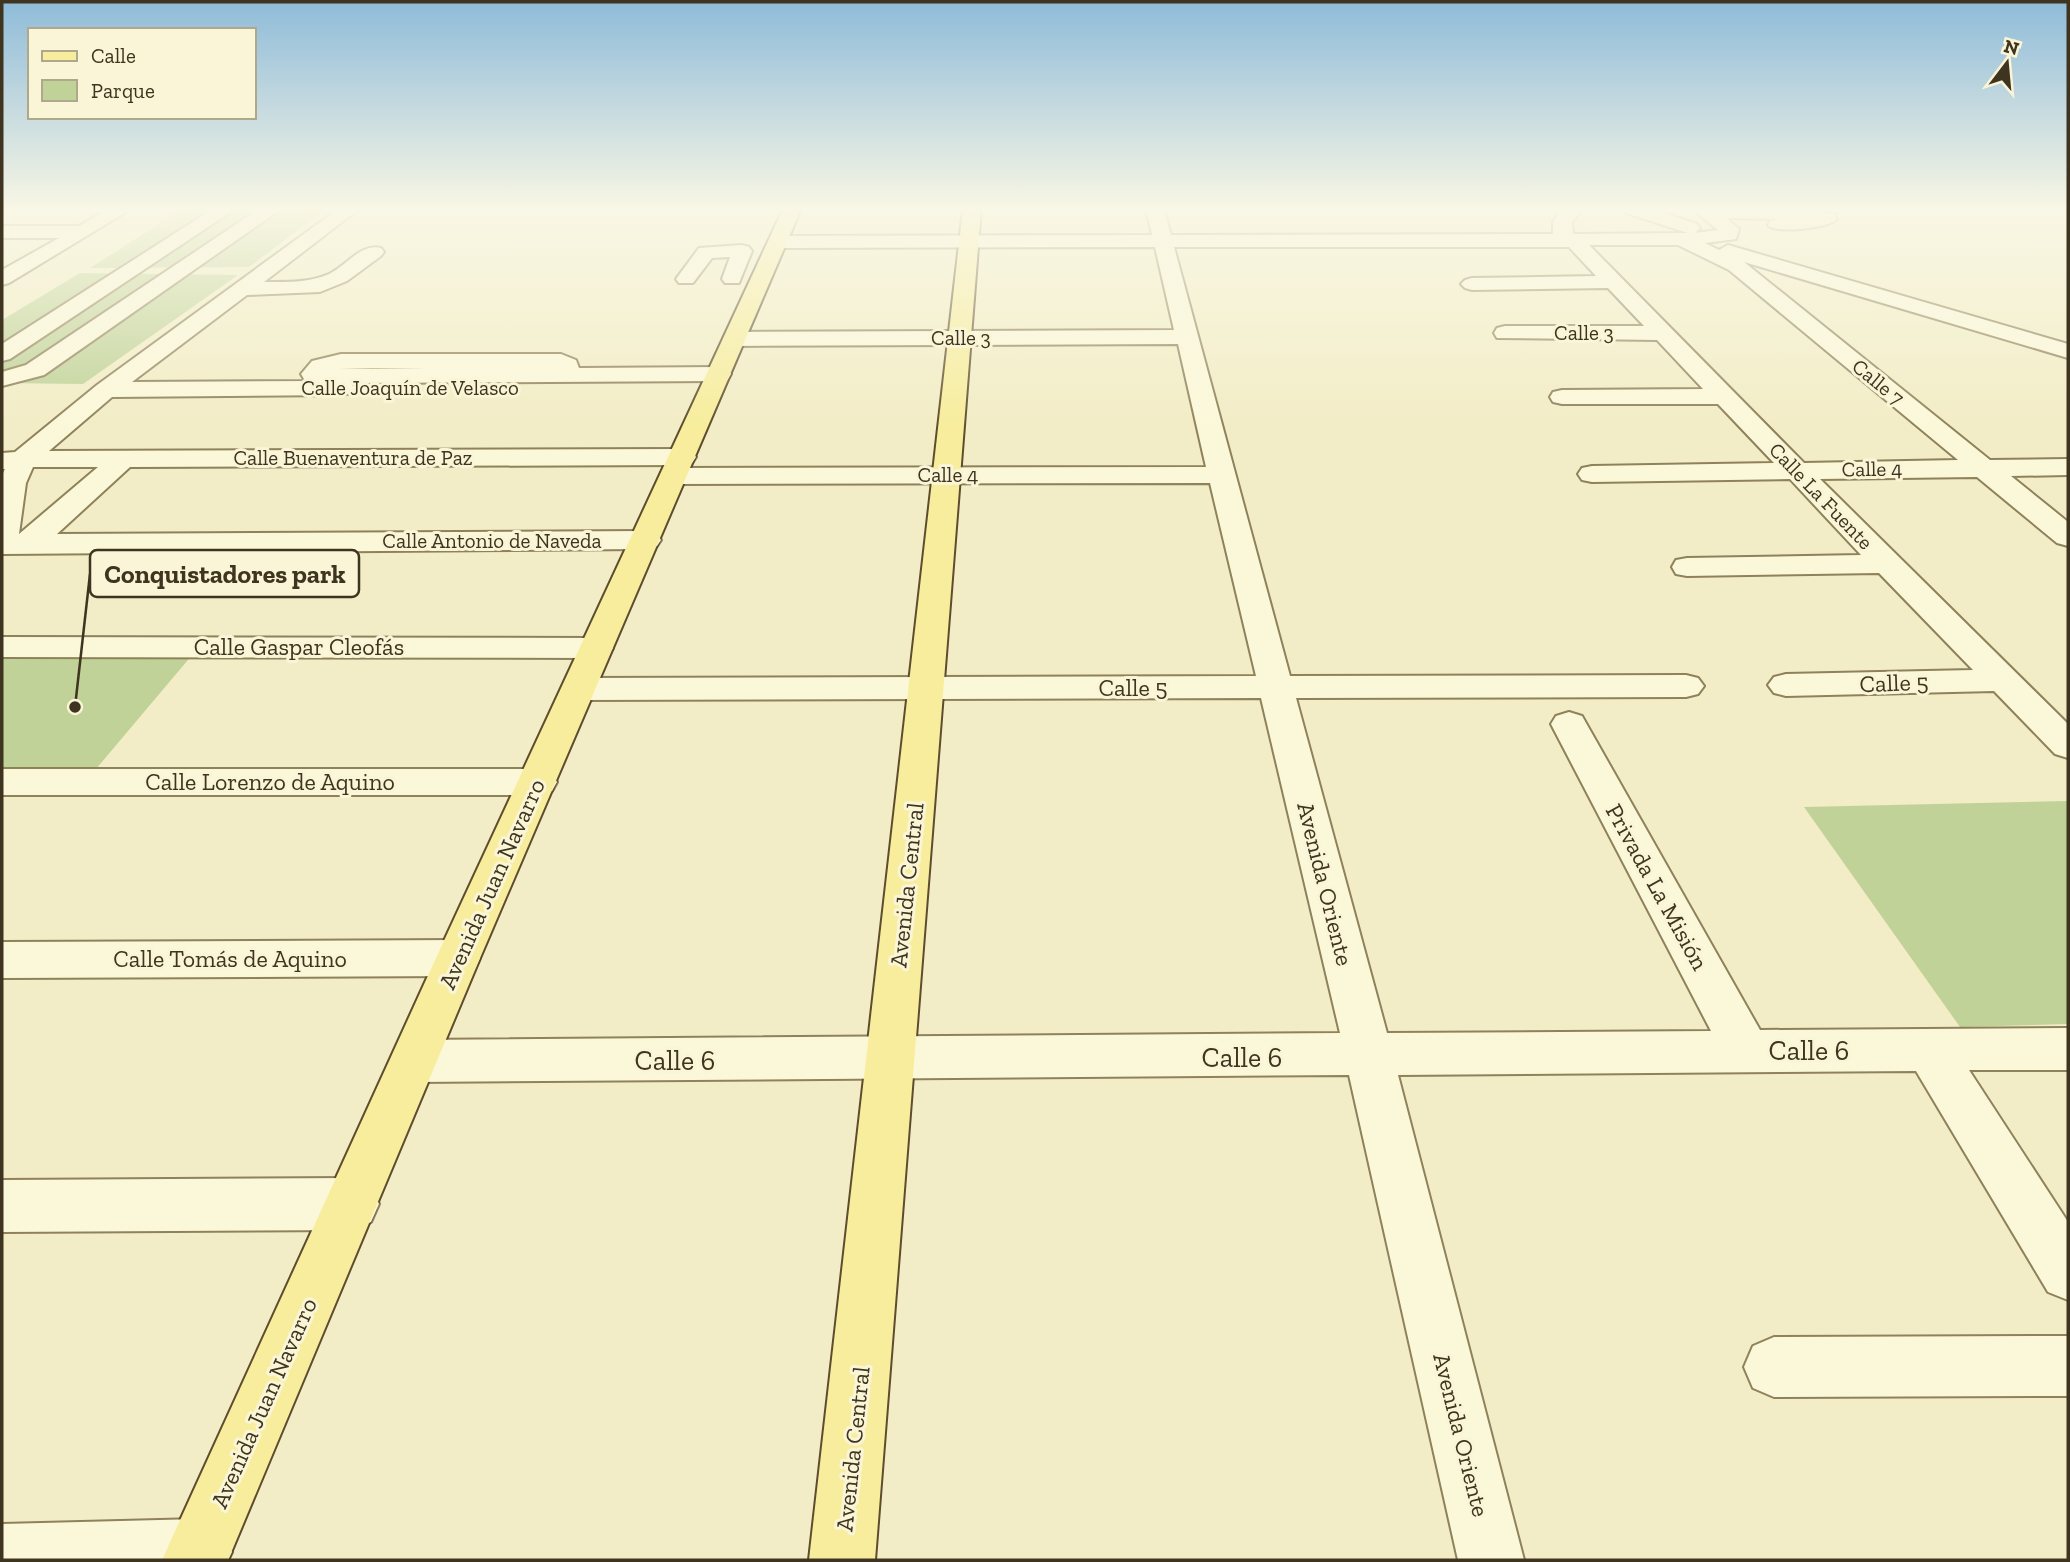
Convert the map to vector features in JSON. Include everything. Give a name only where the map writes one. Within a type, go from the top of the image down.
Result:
[{"type":"main road","name":"Avenida Juan Navarro","points":[[197,1556],[458,958],[722,367],[752,282]]},
{"type":"main road","name":"Avenida Central","points":[[842,1560],[965,282]]},
{"type":"street","points":[[11,543],[12,460],[252,282]]},
{"type":"street","points":[[242,289],[313,288],[327,282]]},
{"type":"street","name":"Avenida Oriente","points":[[1174,282],[1369,1056],[1491,1560]]},
{"type":"street","points":[[1472,284],[1612,282]]},
{"type":"street","name":"Calle La Fuente","points":[[1612,282],[2068,745]]},
{"type":"street","name":"Calle 7","points":[[1756,282],[2068,537]]},
{"type":"street","points":[[1831,282],[2068,351]]},
{"type":"street","points":[[1873,282],[2068,338]]},
{"type":"street","points":[[2,354],[111,283],[164,283]]},
{"type":"street","points":[[2,379],[35,370],[164,283]]},
{"type":"street","points":[[86,299],[140,299]]},
{"type":"street","points":[[1790,309],[1824,309]]},
{"type":"street","name":"Calle 3","points":[[1505,333],[1662,333]]},
{"type":"street","name":"Calle 3","points":[[722,367],[960,338],[1188,337]]},
{"type":"street","points":[[566,375],[568,365],[561,361],[341,361],[325,364],[313,372],[324,376],[566,375],[722,367]]},
{"type":"street","name":"Calle Joaquín de Velasco","points":[[106,390],[722,367]]},
{"type":"street","points":[[1562,397],[1724,396]]},
{"type":"street","points":[[11,543],[124,458]]},
{"type":"street","name":"Calle Buenaventura de Paz","points":[[12,460],[124,458],[678,467]]},
{"type":"street","name":"Calle 4","points":[[678,467],[947,475],[1222,475]]},
{"type":"street","name":"Calle 4","points":[[1592,474],[2068,467]]},
{"type":"street","name":"Calle Antonio de Naveda","points":[[11,543],[646,540]]},
{"type":"street","points":[[1687,567],[1887,564]]},
{"type":"street","name":"Calle Gaspar Cleofás","points":[[2,647],[596,648]]},
{"type":"street","name":"Calle 5","points":[[1786,685],[2003,680]]},
{"type":"street","name":"Calle 5","points":[[580,689],[1686,686]]},
{"type":"street","name":"Privada La Misión","points":[[1569,724],[1746,1050]]},
{"type":"street","name":"Calle Lorenzo de Aquino","points":[[2,782],[538,782]]},
{"type":"street","name":"Calle Tomás de Aquino","points":[[2,960],[458,958]]},
{"type":"street","name":"Calle 6","points":[[415,1061],[2068,1049]]},
{"type":"street","points":[[1930,1051],[2068,1272]]},
{"type":"street","points":[[2,1206],[352,1204]]},
{"type":"street","points":[[1774,1367],[2068,1366]]},
{"type":"street","points":[[2,1556],[197,1556]]},
{"type":"green space","points":[[65,282],[228,282],[83,384],[2,383],[2,320]]},
{"type":"green space","points":[[2,647],[198,648],[85,782],[2,782]]},
{"type":"green space","points":[[2068,801],[2068,1024],[1960,1027],[1804,807]]},
{"type":"place","name":"Conquistadores park","points":[[75,707]]}]
